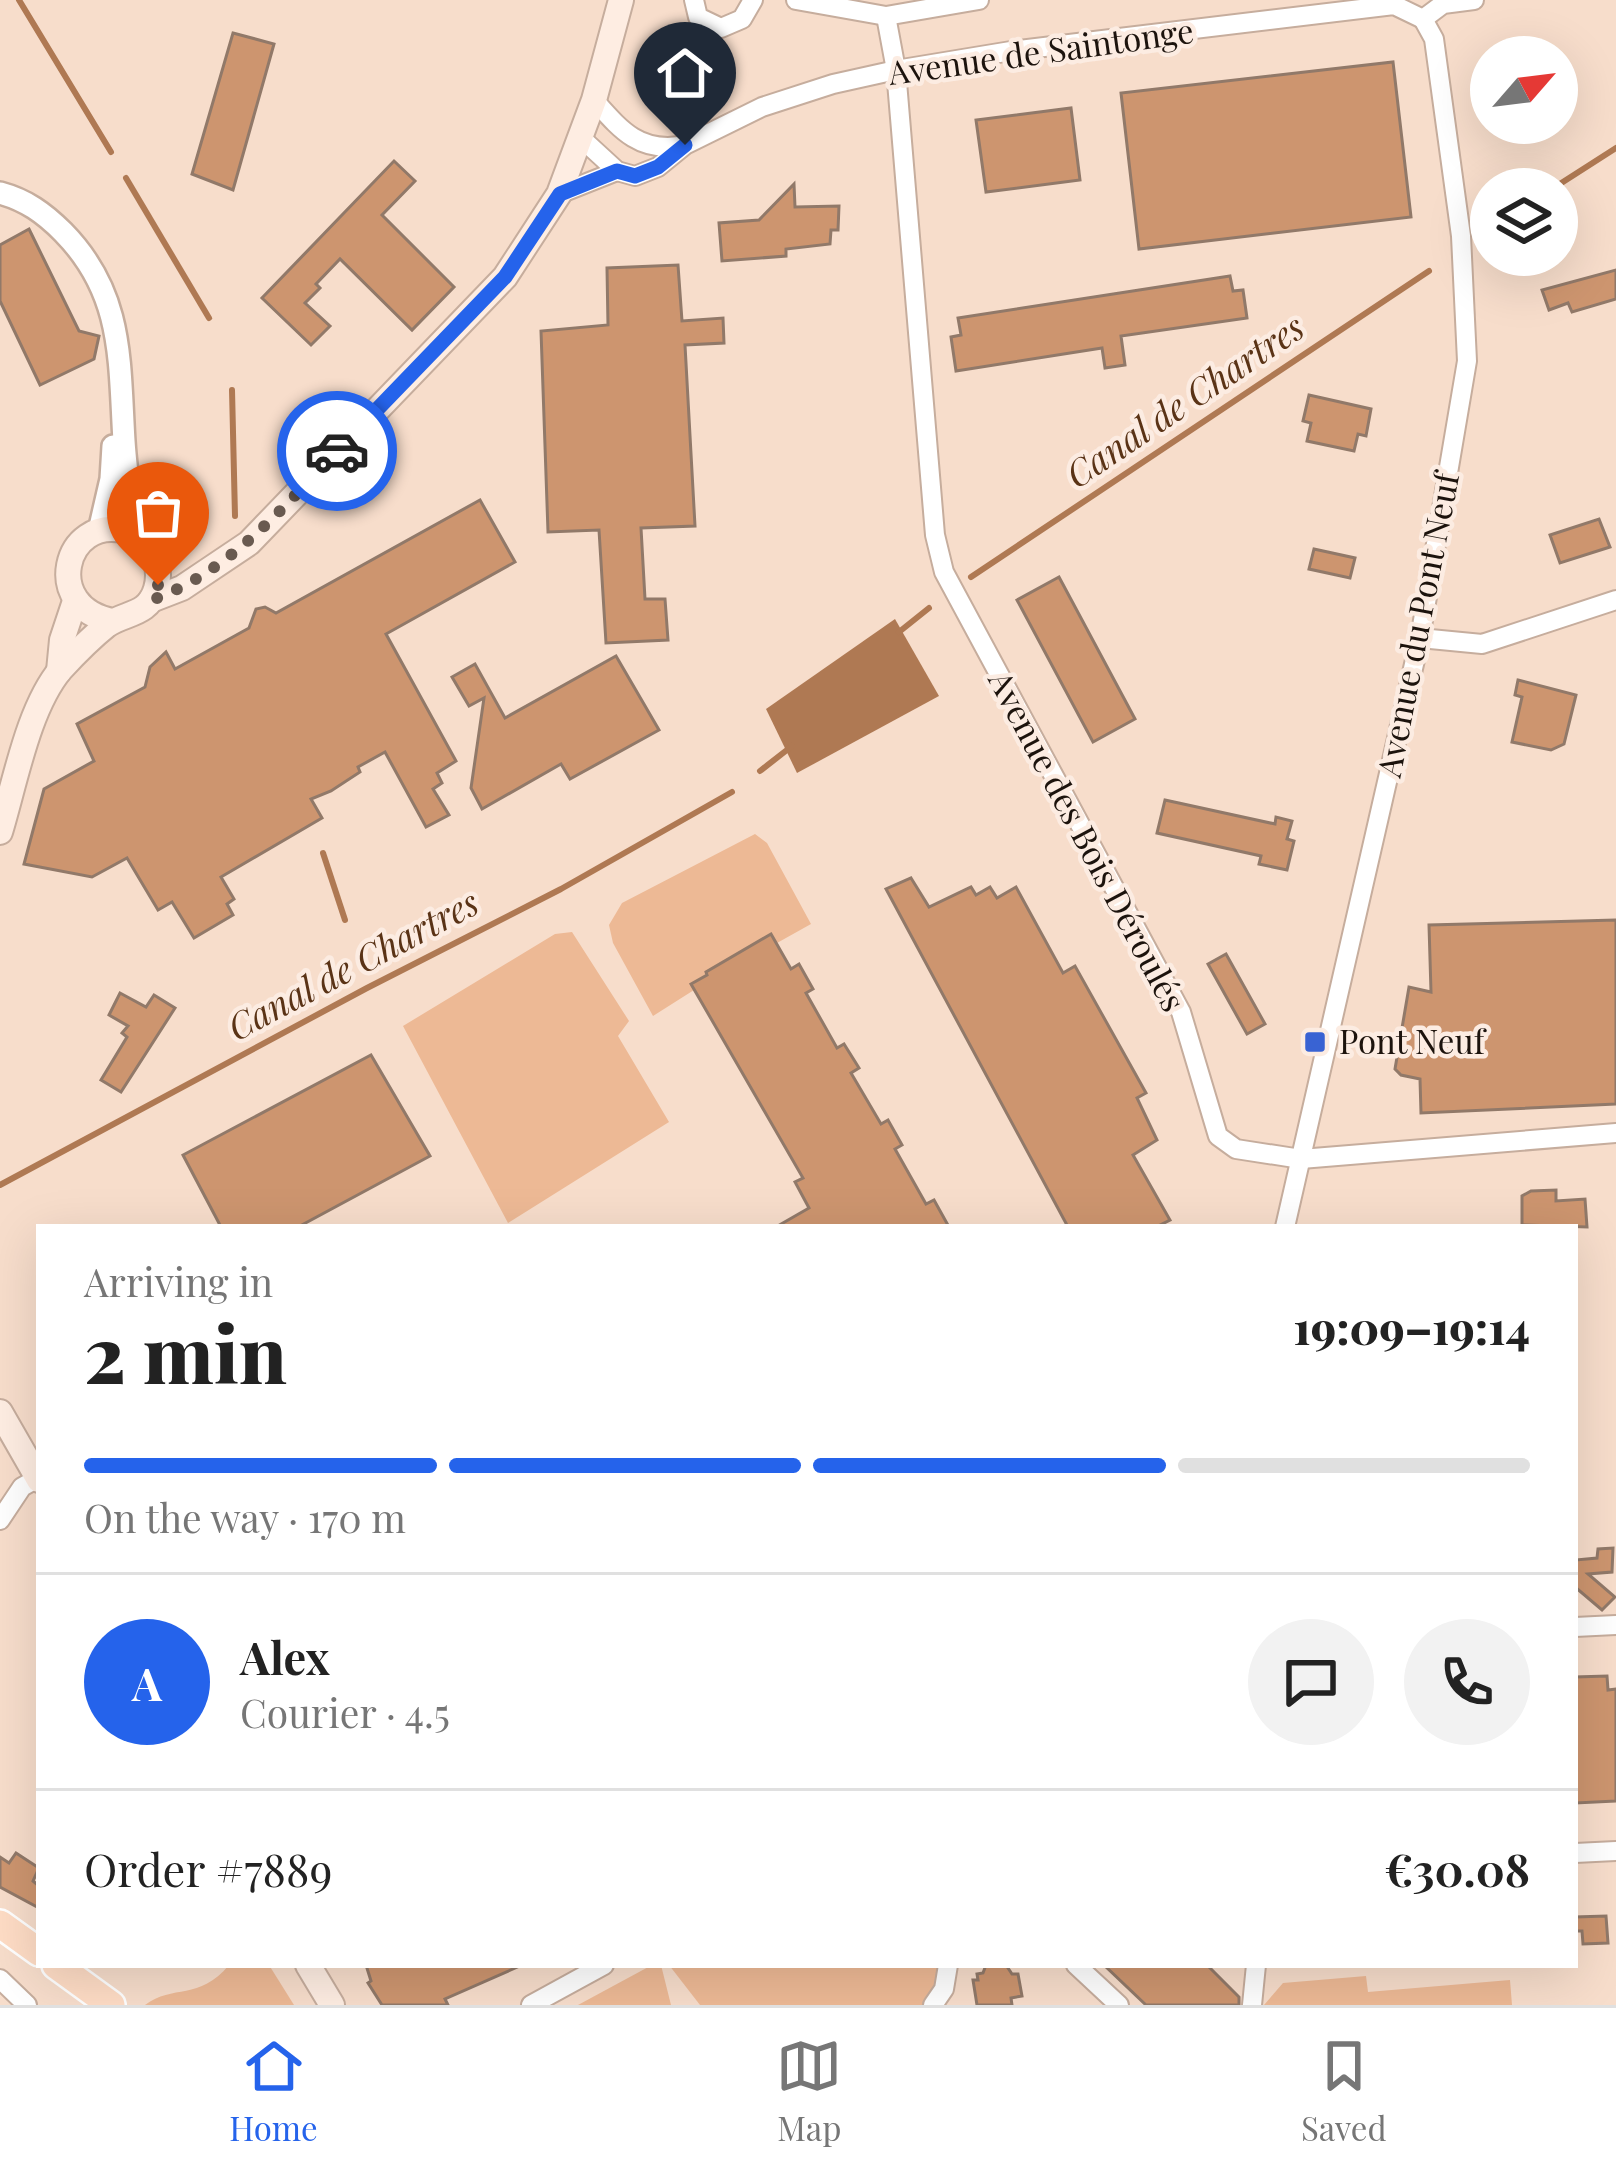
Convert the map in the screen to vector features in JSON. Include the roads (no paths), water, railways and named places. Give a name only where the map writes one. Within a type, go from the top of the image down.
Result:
[{"type":"main road","points":[[152,600],[182,589],[249,543],[505,277],[560,194],[594,100],[621,0]]},
{"type":"main road","points":[[0,832],[34,720],[59,671],[113,621],[141,611],[158,585],[154,555],[135,535],[111,529],[79,544],[68,566],[75,601],[85,612],[113,621]]},
{"type":"main road","points":[[154,555],[219,565]]},
{"type":"main road","points":[[59,671],[62,640],[75,601]]},
{"type":"main road","points":[[0,1412],[36,1475]]},
{"type":"main road","points":[[0,1924],[36,1950]]},
{"type":"main road","points":[[60,1968],[111,2005]]},
{"type":"main road","points":[[310,1968],[332,2005]]},
{"type":"street","points":[[694,0],[698,16],[721,28],[742,19],[753,0]]},
{"type":"street","points":[[796,0],[886,16],[980,0]]},
{"type":"street","points":[[1423,19],[1443,4],[1474,0]]},
{"type":"street","name":"Avenue de Saintonge","points":[[560,194],[617,171],[635,176],[658,167],[685,145],[762,107],[896,70],[1011,51],[1394,4],[1423,19]]},
{"type":"street","points":[[886,16],[896,70]]},
{"type":"street","name":"Avenue du Pont Neuf","points":[[1287,1224],[1420,638],[1467,362],[1461,236],[1434,39],[1423,19]]},
{"type":"street","name":"Avenue des Bois Déroulés","points":[[896,70],[935,535],[944,572],[1181,1012],[1218,1136],[1236,1149],[1300,1159]]},
{"type":"street","points":[[594,100],[626,135],[644,146],[685,145]]},
{"type":"street","points":[[580,137],[617,171]]},
{"type":"street","points":[[0,194],[32,205],[90,262],[104,286],[118,343],[126,476],[135,535]]},
{"type":"street","points":[[99,531],[111,479],[118,343]]},
{"type":"street","points":[[1420,638],[1483,644],[1616,600]]},
{"type":"street","points":[[1300,1159],[1616,1133]]},
{"type":"street","points":[[0,1520],[22,1487],[36,1480]]},
{"type":"street","points":[[1578,1627],[1616,1624]]},
{"type":"street","points":[[1578,1853],[1616,1851]]},
{"type":"street","points":[[531,2005],[599,1968]]},
{"type":"street","points":[[933,2005],[944,1989],[948,1968]]},
{"type":"street","points":[[1079,1968],[1119,2005]]},
{"type":"street","points":[[1252,2005],[1256,1968]]},
{"type":"street","points":[[0,1978],[27,2005]]},
{"type":"waterway","points":[[19,0],[111,152]]},
{"type":"waterway","name":"Canal de Chartres","points":[[1578,172],[1616,148]]},
{"type":"waterway","points":[[126,178],[209,318]]},
{"type":"waterway","name":"Canal de Chartres","points":[[971,577],[1429,271]]},
{"type":"waterway","points":[[232,390],[235,516]]},
{"type":"waterway","name":"Canal de Chartres","points":[[899,632],[929,608]]},
{"type":"waterway","name":"Canal de Chartres","points":[[760,771],[792,746]]},
{"type":"waterway","name":"Canal de Chartres","points":[[0,1185],[561,889],[732,792]]},
{"type":"waterway","points":[[323,853],[345,920]]},
{"type":"place","name":"Pont Neuf","points":[[1315,1042]]}]
